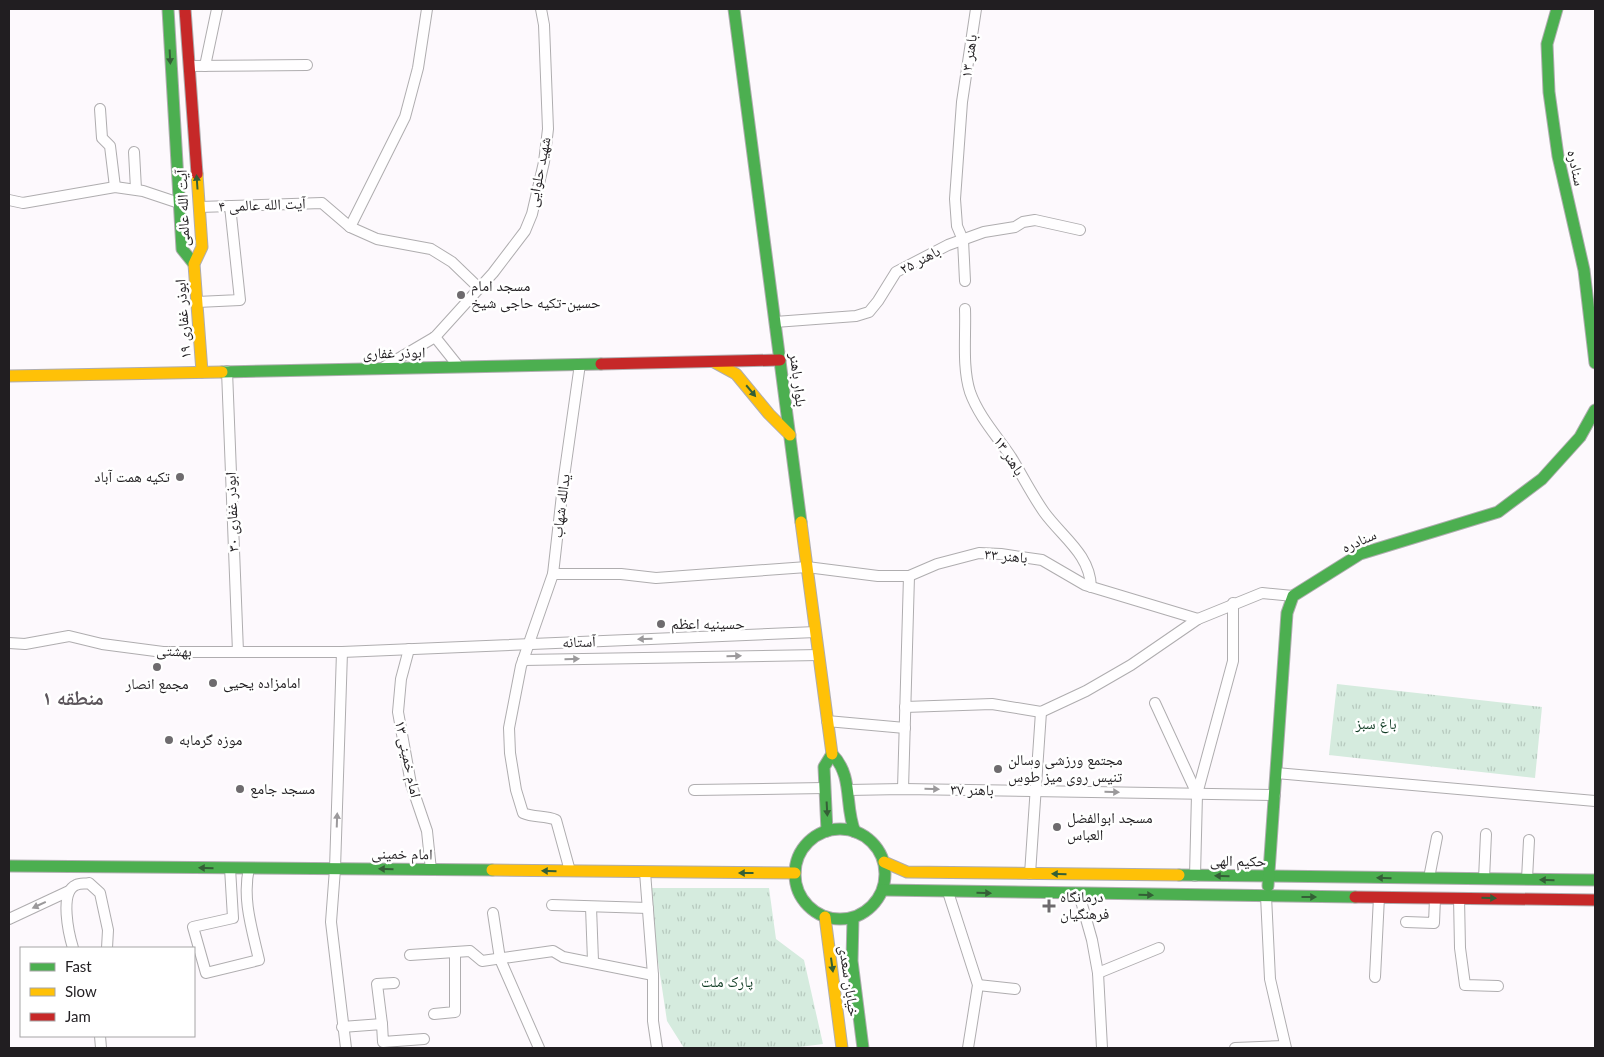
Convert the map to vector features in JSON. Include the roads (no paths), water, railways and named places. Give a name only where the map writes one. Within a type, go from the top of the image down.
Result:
[{"type":"street","name":"آیت الله عالمی","points":[[168,9],[182,249],[194,264],[202,247],[185,9]]},
{"type":"street","points":[[205,66],[217,9]]},
{"type":"street","points":[[350,227],[405,117],[418,68],[427,9]]},
{"type":"street","name":"شهید حلوایی","points":[[381,368],[434,337],[479,288],[525,231],[544,162],[548,100],[544,25],[541,9]]},
{"type":"street","name":"بلوار باهنر","points":[[734,9],[832,754]]},
{"type":"street","name":"باهنر ۱۳","points":[[965,281],[963,240],[957,226],[955,199],[962,102],[976,9]]},
{"type":"street","name":"سنادره","points":[[1558,9],[1547,44],[1549,92],[1558,156],[1584,270],[1595,363]]},
{"type":"street","points":[[189,66],[307,65]]},
{"type":"street","points":[[100,108],[102,138],[110,146],[115,187]]},
{"type":"street","points":[[134,152],[136,189]]},
{"type":"street","points":[[9,200],[23,203],[115,187],[136,189],[179,203]]},
{"type":"street","name":"آیت الله عالمی ۴","points":[[199,207],[322,203],[350,227],[377,239],[431,249],[452,262],[479,288]]},
{"type":"street","points":[[197,302],[240,300],[230,206]]},
{"type":"street","name":"باهنر ۲۵","points":[[775,322],[856,316],[869,312],[896,272],[984,232],[1015,227],[1022,222],[1035,220],[1080,230]]},
{"type":"street","name":"ابوذر غفاری ۱۹","points":[[194,264],[202,372]]},
{"type":"street","name":"باهنر ۱۳","points":[[965,309],[966,370],[973,399],[980,413],[1011,457],[1044,512],[1081,554],[1091,574],[1091,587]]},
{"type":"street","points":[[434,337],[459,367]]},
{"type":"street","name":"ابوذر غفاری","points":[[9,376],[780,360]]},
{"type":"street","points":[[713,361],[736,374],[769,414],[790,435]]},
{"type":"street","name":"یدالله شهاب","points":[[570,871],[556,820],[545,815],[532,816],[523,813],[516,790],[508,728],[523,660],[553,574],[580,364]]},
{"type":"street","name":"ابوذر غفاری ۳۰","points":[[227,371],[238,652]]},
{"type":"street","name":"سنادره","points":[[1293,596],[1360,554],[1498,512],[1542,479],[1580,437],[1595,410]]},
{"type":"street","name":"باهنر ۳۳","points":[[553,574],[621,574],[656,578],[807,567],[878,576],[909,576],[937,564],[979,553],[1001,554],[1042,560],[1091,587],[1198,619]]},
{"type":"street","points":[[903,789],[909,576]]},
{"type":"street","points":[[905,707],[992,704],[1041,712],[1086,691],[1131,665],[1198,619],[1233,603],[1262,593],[1293,596],[1287,612],[1275,795],[1266,896],[1270,979],[1285,1047],[1236,1048]]},
{"type":"street","points":[[1195,876],[1196,794],[1233,661],[1233,603]]},
{"type":"street","name":"آستانه","points":[[342,652],[816,632]]},
{"type":"street","name":"بهشتی","points":[[9,643],[25,644],[69,636],[102,644],[164,652],[342,652]]},
{"type":"street","name":"امام خمینی ۱۳","points":[[409,649],[401,679],[398,712],[407,768],[427,831],[431,870]]},
{"type":"street","points":[[342,652],[335,869],[330,922],[346,1048]]},
{"type":"street","name":"آستانه","points":[[523,660],[819,655]]},
{"type":"street","points":[[1155,703],[1196,794]]},
{"type":"street","points":[[1030,874],[1034,791],[1041,712]]},
{"type":"street","points":[[827,721],[905,728]]},
{"type":"street","points":[[827,831],[824,767],[832,754],[841,762],[848,790],[849,818],[855,832]]},
{"type":"street","points":[[1276,773],[1595,800]]},
{"type":"street","points":[[694,790],[825,788]]},
{"type":"street","name":"باهنر ۳۷","points":[[848,790],[903,789],[1275,795]]},
{"type":"street","points":[[841,829],[855,832],[873,844],[884,862],[883,890],[871,907],[853,918],[839,920],[825,917],[812,910],[802,900],[796,887],[797,859],[804,847],[814,837],[827,831],[841,829]]},
{"type":"street","points":[[1484,879],[1486,834]]},
{"type":"street","points":[[1429,878],[1437,836]]},
{"type":"street","points":[[1527,879],[1529,840]]},
{"type":"street","name":"حکیم الهی","points":[[884,862],[907,872],[1595,880]]},
{"type":"street","name":"امام خمینی","points":[[9,866],[795,873]]},
{"type":"street","points":[[230,868],[234,918],[193,926],[206,973],[258,960],[245,884],[249,868]]},
{"type":"street","points":[[645,872],[656,1048]]},
{"type":"street","points":[[907,872],[907,892]]},
{"type":"street","points":[[9,919],[69,891],[76,885],[88,883],[100,893],[108,930],[107,947]]},
{"type":"street","points":[[883,890],[907,892],[1595,900]]},
{"type":"street","points":[[69,891],[66,902],[74,947]]},
{"type":"street","points":[[948,892],[978,985],[968,1048]]},
{"type":"street","points":[[1080,894],[1098,973],[1102,1048]]},
{"type":"street","points":[[1375,977],[1378,897]]},
{"type":"street","points":[[1406,922],[1434,923],[1436,898]]},
{"type":"street","points":[[1459,898],[1460,948],[1465,986],[1498,986]]},
{"type":"street","points":[[552,905],[648,908]]},
{"type":"street","points":[[591,907],[592,961]]},
{"type":"street","points":[[494,913],[500,959],[539,1048]]},
{"type":"street","name":"خیابان سعدی","points":[[825,917],[842,1048]]},
{"type":"street","name":"خیابان سعدی","points":[[853,918],[852,961],[863,1048]]},
{"type":"street","points":[[1098,973],[1159,948]]},
{"type":"street","points":[[410,955],[470,951],[482,961],[553,951],[563,957],[592,961],[652,975]]},
{"type":"street","points":[[434,1014],[455,1012],[455,952]]},
{"type":"street","points":[[394,983],[377,984],[383,1042],[424,1039]]},
{"type":"street","points":[[978,985],[1015,988]]},
{"type":"street","points":[[839,1024],[846,1017],[859,1021]]},
{"type":"street","points":[[342,1027],[382,1024]]},
{"type":"place","name":"مسجد امام حسین-تکیه حاجی شیخ","points":[[461,295]]},
{"type":"place","name":"تکیه همت آباد","points":[[180,477]]},
{"type":"place","name":"حسینیه اعظم","points":[[661,624]]},
{"type":"place","name":"مجمع انصار","points":[[157,667]]},
{"type":"place","name":"امامزاده یحیی","points":[[213,683]]},
{"type":"place","name":"موزه گرمابه","points":[[169,740]]},
{"type":"place","name":"مجتمع ورزشی وسالن تنیس روی میز طوس","points":[[998,769]]},
{"type":"place","name":"مسجد جامع","points":[[240,789]]},
{"type":"place","name":"مسجد ابوالفضل العباس","points":[[1057,827]]},
{"type":"place","name":"درمانگاه فرهنگیان","points":[[1049,906]]},
{"type":"district","name":"منطقه ۱","points":[[73,698]]},
{"type":"park label","name":"باغ سبز","points":[[1376,724]]},
{"type":"park label","name":"پارک ملت","points":[[727,982]]}]
